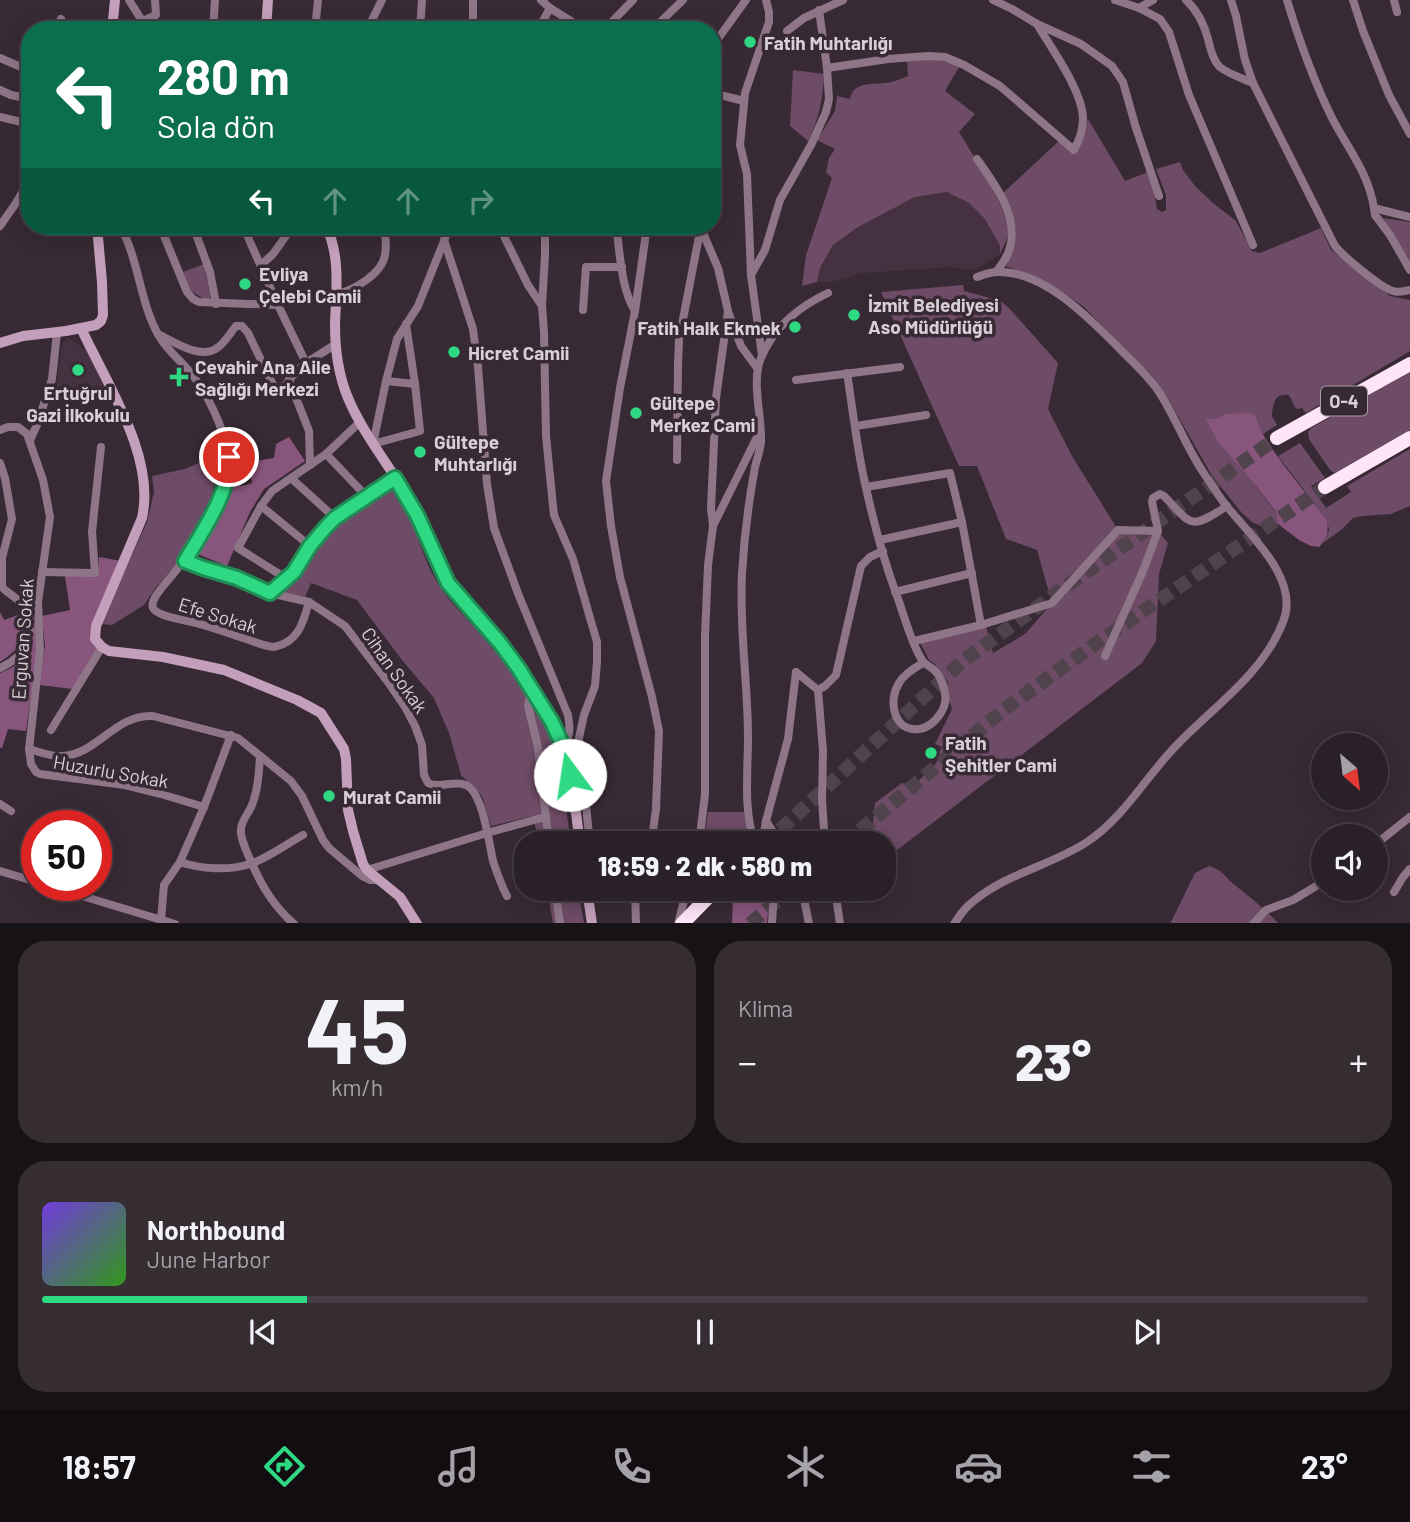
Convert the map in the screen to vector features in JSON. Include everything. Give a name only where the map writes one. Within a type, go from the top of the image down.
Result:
[{"type":"highway","name":"O-4","points":[[1278,438],[1410,364]]},
{"type":"highway","points":[[1325,487],[1410,438]]},
{"type":"highway","points":[[680,923],[703,901]]},
{"type":"main road","points":[[112,21],[115,0]]},
{"type":"main road","points":[[267,21],[268,0]]},
{"type":"main road","points":[[0,343],[23,336],[96,325],[101,321],[103,282],[98,235]]},
{"type":"main road","points":[[330,235],[337,268],[336,344],[341,379],[360,422],[417,515],[448,583],[500,643],[552,722],[563,746],[570,775],[578,831]]},
{"type":"main road","points":[[80,328],[135,441],[145,489],[142,518],[96,626],[94,637],[102,648],[109,651],[163,657],[224,670],[297,700],[321,713],[344,749],[348,810],[363,864],[400,897],[417,923]]},
{"type":"main road","points":[[589,901],[592,923]]},
{"type":"street","points":[[129,0],[143,21],[156,15],[155,0]]},
{"type":"street","points":[[214,21],[215,0]]},
{"type":"street","points":[[316,21],[318,0]]},
{"type":"street","points":[[372,21],[382,0]]},
{"type":"street","points":[[421,21],[422,0]]},
{"type":"street","points":[[472,21],[473,0]]},
{"type":"street","points":[[541,0],[571,21]]},
{"type":"street","points":[[613,21],[633,0]]},
{"type":"street","points":[[661,21],[682,0]]},
{"type":"street","points":[[721,35],[746,0]]},
{"type":"street","points":[[762,356],[751,275],[747,174],[740,150],[744,101],[769,22],[766,0]]},
{"type":"street","points":[[787,31],[798,21],[843,0]]},
{"type":"street","points":[[993,0],[1081,44],[1118,74],[1127,93],[1159,196]]},
{"type":"street","points":[[1115,0],[1160,19],[1169,32],[1189,95],[1253,245]]},
{"type":"street","points":[[1139,8],[1153,0]]},
{"type":"street","points":[[1186,0],[1200,18],[1218,66],[1253,83]]},
{"type":"street","points":[[1231,0],[1253,83],[1338,249],[1388,289],[1398,292],[1410,290]]},
{"type":"street","points":[[1287,0],[1312,74],[1335,124],[1369,184],[1376,215],[1410,270]]},
{"type":"street","points":[[1353,0],[1389,95],[1407,121],[1410,134]]},
{"type":"street","points":[[1394,0],[1397,12]]},
{"type":"street","points":[[543,21],[550,8]]},
{"type":"street","points":[[751,275],[765,250],[780,200],[826,112],[829,99],[827,68],[819,10]]},
{"type":"street","points":[[827,68],[888,59],[928,56],[945,58],[964,65],[1000,86],[1074,150],[1083,121],[1082,109],[1073,86],[1037,24]]},
{"type":"street","points":[[0,58],[21,67]]},
{"type":"street","points":[[0,90],[21,97]]},
{"type":"street","points":[[721,95],[744,101]]},
{"type":"street","points":[[0,117],[21,122]]},
{"type":"street","points":[[978,159],[1003,200],[1011,226],[1010,248],[996,272]]},
{"type":"street","points":[[0,226],[21,195]]},
{"type":"street","points":[[1374,208],[1410,217]]},
{"type":"street","points":[[124,235],[158,334],[200,386],[226,439],[228,474],[217,503],[185,561]]},
{"type":"street","points":[[164,235],[189,297],[196,302],[278,305]]},
{"type":"street","points":[[196,235],[210,272],[216,304]]},
{"type":"street","points":[[247,235],[306,363]]},
{"type":"street","points":[[261,265],[287,235]]},
{"type":"street","points":[[337,294],[358,286],[382,263],[386,251],[385,235]]},
{"type":"street","points":[[406,324],[420,431],[373,443],[397,339],[406,324],[418,306],[446,235]]},
{"type":"street","points":[[503,235],[528,285],[542,306]]},
{"type":"street","points":[[545,235],[542,306],[546,436],[554,515],[572,559],[598,649],[595,686],[579,738],[589,831]]},
{"type":"street","points":[[617,235],[629,298],[635,310]]},
{"type":"street","points":[[646,235],[614,421],[607,488],[620,577],[659,731],[653,831]]},
{"type":"street","points":[[677,460],[679,340],[698,235]]},
{"type":"street","points":[[704,235],[718,268],[741,346],[758,368]]},
{"type":"street","points":[[444,240],[473,329],[487,484],[494,528],[568,715],[569,737],[563,746]]},
{"type":"street","points":[[583,310],[586,267],[622,267]]},
{"type":"street","points":[[954,923],[973,901],[985,892],[1071,851],[1110,824],[1170,751],[1252,673],[1268,652],[1287,610],[1286,588],[1275,567],[1201,469],[1159,391],[1134,364],[1087,317],[1033,280],[1011,273],[996,272],[976,277]]},
{"type":"street","points":[[752,831],[747,801],[748,724],[741,599],[754,469],[761,444],[758,368],[776,332],[789,317],[812,300],[828,293]]},
{"type":"street","points":[[701,831],[705,794],[706,624],[708,565],[713,526],[711,509],[716,398],[729,311]]},
{"type":"street","points":[[158,334],[204,352],[216,349],[236,326],[242,326],[277,393],[297,369],[336,344]]},
{"type":"street","points":[[0,429],[18,428],[23,430],[30,440],[52,379],[57,333]]},
{"type":"street","points":[[796,380],[900,367]]},
{"type":"street","points":[[847,373],[866,487],[895,592],[923,663],[939,676],[944,689],[946,703],[930,725],[920,729],[908,728],[900,723],[895,714],[895,691],[906,675],[923,663]]},
{"type":"street","points":[[289,380],[309,431],[310,465]]},
{"type":"street","points":[[386,381],[415,384]]},
{"type":"street","points":[[856,426],[926,415]]},
{"type":"street","points":[[287,579],[238,548],[272,491],[326,454],[360,422]]},
{"type":"street","points":[[713,526],[761,429]]},
{"type":"street","name":"Erguvan Sokak","points":[[29,749],[40,651],[38,602],[50,517],[47,496],[30,440]]},
{"type":"street","points":[[42,572],[95,573],[92,532],[101,447]]},
{"type":"street","points":[[326,454],[367,496]]},
{"type":"street","points":[[0,463],[12,519],[2,558],[1,582],[3,590],[22,605],[29,631],[27,645],[19,656],[0,668]]},
{"type":"street","points":[[866,487],[950,473],[981,625]]},
{"type":"street","points":[[291,478],[335,518]]},
{"type":"street","points":[[270,593],[294,572],[310,546],[335,518],[395,478]]},
{"type":"street","points":[[1105,656],[1158,531],[1153,498],[1156,495],[1164,496],[1183,517],[1195,523],[1208,519],[1227,506]]},
{"type":"street","points":[[261,506],[310,546]]},
{"type":"street","points":[[880,540],[962,522]]},
{"type":"street","points":[[914,641],[981,625],[1052,603],[1118,530],[1158,531]]},
{"type":"street","points":[[818,690],[836,675],[861,566],[870,556],[883,551]]},
{"type":"street","name":"Cihan Sokak","points":[[185,561],[237,578],[270,593],[309,602],[345,626],[405,707],[422,745],[424,775],[428,783],[435,786],[468,786],[478,799],[494,862],[507,896]]},
{"type":"street","name":"Efe Sokak","points":[[185,561],[152,603],[154,610],[159,613],[274,647],[297,635],[309,602]]},
{"type":"street","points":[[895,592],[972,573]]},
{"type":"street","points":[[22,605],[38,602]]},
{"type":"street","points":[[51,730],[102,648]]},
{"type":"street","points":[[764,831],[788,739],[796,672],[818,690],[823,751],[824,831]]},
{"type":"street","points":[[533,691],[528,706],[538,747],[547,831]]},
{"type":"street","points":[[29,749],[52,756],[69,756],[95,743],[127,720],[144,716],[231,735],[239,738],[296,787],[329,848],[357,873],[370,880],[379,880]]},
{"type":"street","points":[[161,920],[164,885],[180,862],[231,735]]},
{"type":"street","name":"Huzurlu Sokak","points":[[29,749],[31,764],[40,774],[125,785],[204,807]]},
{"type":"street","points":[[260,756],[256,793],[240,829],[252,863],[269,898],[293,923]]},
{"type":"street","points":[[0,804],[11,811]]},
{"type":"street","points":[[367,870],[487,832],[545,817]]},
{"type":"street","points":[[1388,835],[1410,817]]},
{"type":"street","points":[[766,821],[773,831]]},
{"type":"street","points":[[180,862],[209,868],[252,863],[303,835]]},
{"type":"street","points":[[1394,891],[1410,869]]},
{"type":"street","points":[[0,871],[21,877]]},
{"type":"street","points":[[1253,923],[1266,910],[1293,900],[1311,889]]},
{"type":"street","points":[[98,901],[175,923]]},
{"type":"street","points":[[557,901],[560,923]]},
{"type":"street","points":[[635,901],[636,923]]},
{"type":"street","points":[[680,923],[685,901]]},
{"type":"street","points":[[772,923],[773,901]]},
{"type":"street","points":[[805,901],[810,923]]},
{"type":"street","points":[[837,901],[840,923]]},
{"type":"shaded area","points":[[940,59],[959,67],[945,91],[975,114],[959,132],[988,180],[1006,218],[1008,235],[1000,254],[1000,246],[985,219],[969,203],[947,192],[915,197],[858,227],[833,245],[820,268],[817,282],[802,286],[806,255],[832,178],[826,172],[829,158],[835,149],[817,140],[835,111],[837,96],[850,99],[856,88],[866,84],[891,82],[908,76],[907,60]]},
{"type":"shaded area","points":[[793,70],[824,74],[820,109],[808,141],[790,126]]},
{"type":"shaded area","points":[[1088,119],[1125,181],[1148,172],[1157,209],[1162,212],[1166,210],[1166,195],[1156,169],[1180,162],[1195,186],[1236,221],[1252,251],[1260,253],[1321,228],[1331,250],[1390,296],[1410,300],[1410,351],[1306,413],[1302,408],[1295,407],[1288,395],[1280,396],[1274,404],[1272,416],[1277,425],[1263,434],[1256,424],[1225,414],[1216,419],[1253,482],[1275,512],[1278,524],[1274,526],[1261,526],[1242,513],[1212,476],[1169,400],[1151,375],[1083,306],[1052,285],[1006,266],[1014,245],[1016,229],[1003,193],[1061,139],[1077,146]]},
{"type":"shaded area","points":[[947,192],[969,203],[985,219],[1000,246],[1000,254],[980,267],[968,270],[951,267],[863,273],[831,282],[817,282],[820,268],[833,245],[858,227],[915,197]]},
{"type":"shaded area","points":[[1383,218],[1410,222],[1410,264],[1385,222]]},
{"type":"shaded area","points":[[204,264],[210,295],[210,298],[205,300],[190,290],[183,272]]},
{"type":"shaded area","points":[[963,285],[964,291],[1001,301],[1058,363],[1048,409],[1072,456],[1118,530],[1158,531],[1168,543],[1159,574],[1156,641],[1142,663],[896,851],[896,831],[872,831],[875,803],[902,783],[914,785],[935,765],[942,747],[935,744],[952,709],[939,672],[920,642],[986,626],[993,653],[1025,634],[1052,603],[1037,550],[1006,539],[977,466],[959,466],[881,292]]},
{"type":"shaded area","name":"Ertuğrul Gazi İlkokulu","points":[[67,338],[87,351],[110,395],[90,397],[56,389],[62,343]]},
{"type":"shaded area","points":[[1410,372],[1410,430],[1335,473],[1330,470],[1309,439],[1308,432],[1311,428]]},
{"type":"shaded area","points":[[1251,413],[1256,416],[1275,453],[1327,520],[1327,535],[1319,547],[1299,540],[1278,524],[1275,511],[1218,442],[1206,419],[1216,419],[1225,414]]},
{"type":"shaded area","points":[[289,437],[305,461],[264,489],[250,512],[227,566],[195,553],[232,484],[241,486],[252,483],[249,462],[274,458],[276,444]]},
{"type":"shaded area","points":[[1300,443],[1325,478],[1311,486],[1326,508],[1351,492],[1347,486],[1410,449],[1410,506],[1391,514],[1353,518],[1323,543],[1329,530],[1327,520],[1278,456]]},
{"type":"shaded area","points":[[219,454],[218,472],[210,501],[181,557],[144,605],[112,625],[101,624],[147,522],[154,492],[152,476],[185,469]]},
{"type":"shaded area","points":[[391,486],[411,522],[440,587],[508,668],[542,720],[554,748],[560,772],[569,831],[536,831],[533,816],[491,826],[482,796],[461,775],[449,733],[434,698],[357,600],[311,583],[305,597],[278,591],[299,574],[325,535]]},
{"type":"shaded area","points":[[99,557],[121,561],[93,626],[98,648],[73,689],[40,685],[45,646],[42,616],[70,610],[65,576],[98,576]]},
{"type":"shaded area","points":[[32,609],[38,646],[26,731],[8,729],[0,748],[0,673],[19,662],[29,649],[29,611]]},
{"type":"shaded area","points":[[0,612],[4,620],[21,614],[24,629],[18,647],[0,662]]},
{"type":"shaded area","points":[[708,812],[744,812],[747,831],[705,831]]},
{"type":"shaded area","points":[[1209,866],[1222,872],[1278,923],[1170,923],[1195,873]]},
{"type":"shaded area","points":[[549,901],[580,901],[584,923],[553,923]]},
{"type":"shaded area","points":[[733,901],[769,901],[767,923],[732,923]]},
{"type":"tunnel","points":[[779,831],[963,661],[1277,438]]},
{"type":"tunnel","points":[[859,831],[1002,711],[1325,487]]},
{"type":"tunnel","points":[[751,923],[777,901]]},
{"type":"place","name":"Fatih Muhtarlığı","points":[[750,42]]},
{"type":"place","name":"Evliya Çelebi Camii","points":[[245,284]]},
{"type":"place","name":"İzmit Belediyesi Aso Müdürlüğü","points":[[854,315]]},
{"type":"place","name":"Fatih Halk Ekmek","points":[[795,327]]},
{"type":"place","name":"Hicret Camii","points":[[454,352]]},
{"type":"place","name":"Ertuğrul Gazi İlkokulu","points":[[78,370]]},
{"type":"place","name":"Cevahir Ana Aile Sağlığı Merkezi","points":[[179,377]]},
{"type":"place","name":"Gültepe Merkez Cami","points":[[636,413]]},
{"type":"place","name":"Gültepe Muhtarlığı","points":[[420,452]]},
{"type":"place","name":"Fatih Şehitler Cami","points":[[931,753]]},
{"type":"place","name":"Murat Camii","points":[[329,796]]},
{"type":"route","points":[[229,457],[224,487],[185,561],[237,578],[270,593],[294,572],[317,536],[335,518],[395,478],[417,515],[448,583],[500,643],[552,722],[566,753],[570,775]]}]
